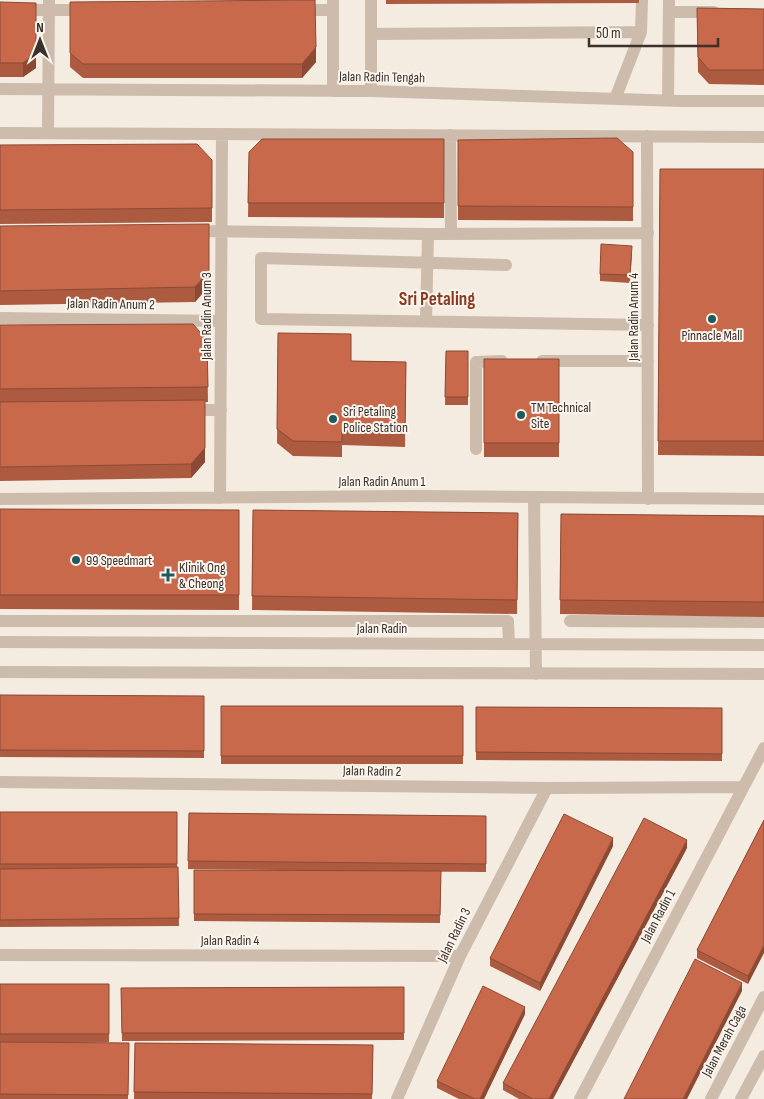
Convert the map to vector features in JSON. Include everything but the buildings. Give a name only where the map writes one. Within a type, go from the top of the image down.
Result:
[{"type":"street","points":[[371,0],[371,91]]},
{"type":"street","points":[[615,99],[641,32],[642,0]]},
{"type":"street","points":[[0,10],[49,5],[98,10]]},
{"type":"street","points":[[48,133],[49,5]]},
{"type":"street","points":[[284,10],[333,5],[332,91]]},
{"type":"street","points":[[668,100],[669,6],[726,12]]},
{"type":"street","points":[[371,34],[641,32]]},
{"type":"street","name":"Jalan Radin Tengah","points":[[0,89],[371,91],[615,99],[764,101]]},
{"type":"street","points":[[0,133],[764,137]]},
{"type":"street","name":"Jalan Radin Anum 3","points":[[220,498],[222,134]]},
{"type":"street","points":[[450,135],[451,234]]},
{"type":"street","name":"Jalan Radin Anum 4","points":[[647,136],[648,499]]},
{"type":"street","points":[[648,199],[663,208]]},
{"type":"street","points":[[183,231],[428,234],[648,233]]},
{"type":"street","points":[[426,321],[429,262],[428,234]]},
{"type":"street","points":[[506,265],[261,258],[261,319],[648,325]]},
{"type":"street","name":"Jalan Radin Anum 2","points":[[0,318],[221,321]]},
{"type":"street","points":[[476,449],[476,362],[514,361]]},
{"type":"street","points":[[533,361],[648,361]]},
{"type":"street","points":[[173,410],[221,410]]},
{"type":"street","points":[[647,425],[661,416]]},
{"type":"street","name":"Jalan Radin Anum 1","points":[[0,499],[412,496],[764,499]]},
{"type":"street","points":[[534,498],[536,674]]},
{"type":"street","points":[[0,621],[508,621],[509,644]]},
{"type":"street","points":[[570,621],[764,622]]},
{"type":"street","points":[[593,621],[594,644]]},
{"type":"street","name":"Jalan Radin","points":[[0,642],[764,645]]},
{"type":"street","points":[[0,672],[764,674]]},
{"type":"street","name":"Jalan Radin 1","points":[[580,1099],[764,748]]},
{"type":"street","name":"Jalan Radin 2","points":[[0,782],[547,788],[743,787]]},
{"type":"street","name":"Jalan Radin 3","points":[[397,1099],[460,956],[547,788]]},
{"type":"street","name":"Jalan Radin 4","points":[[0,955],[460,956]]},
{"type":"street","name":"Jalan Merah Caga","points":[[711,1099],[764,997]]},
{"type":"street","points":[[741,1099],[764,1056]]},
{"type":"place","name":"Pinnacle Mall","points":[[712,319]]},
{"type":"place","name":"TM Technical Site","points":[[521,415]]},
{"type":"place","name":"Sri Petaling Police Station","points":[[333,419]]},
{"type":"place","name":"99 Speedmart","points":[[76,560]]},
{"type":"place","name":"Klinik Ong & Cheong","points":[[168,575]]},
{"type":"district","name":"Sri Petaling","points":[[437,299]]}]
